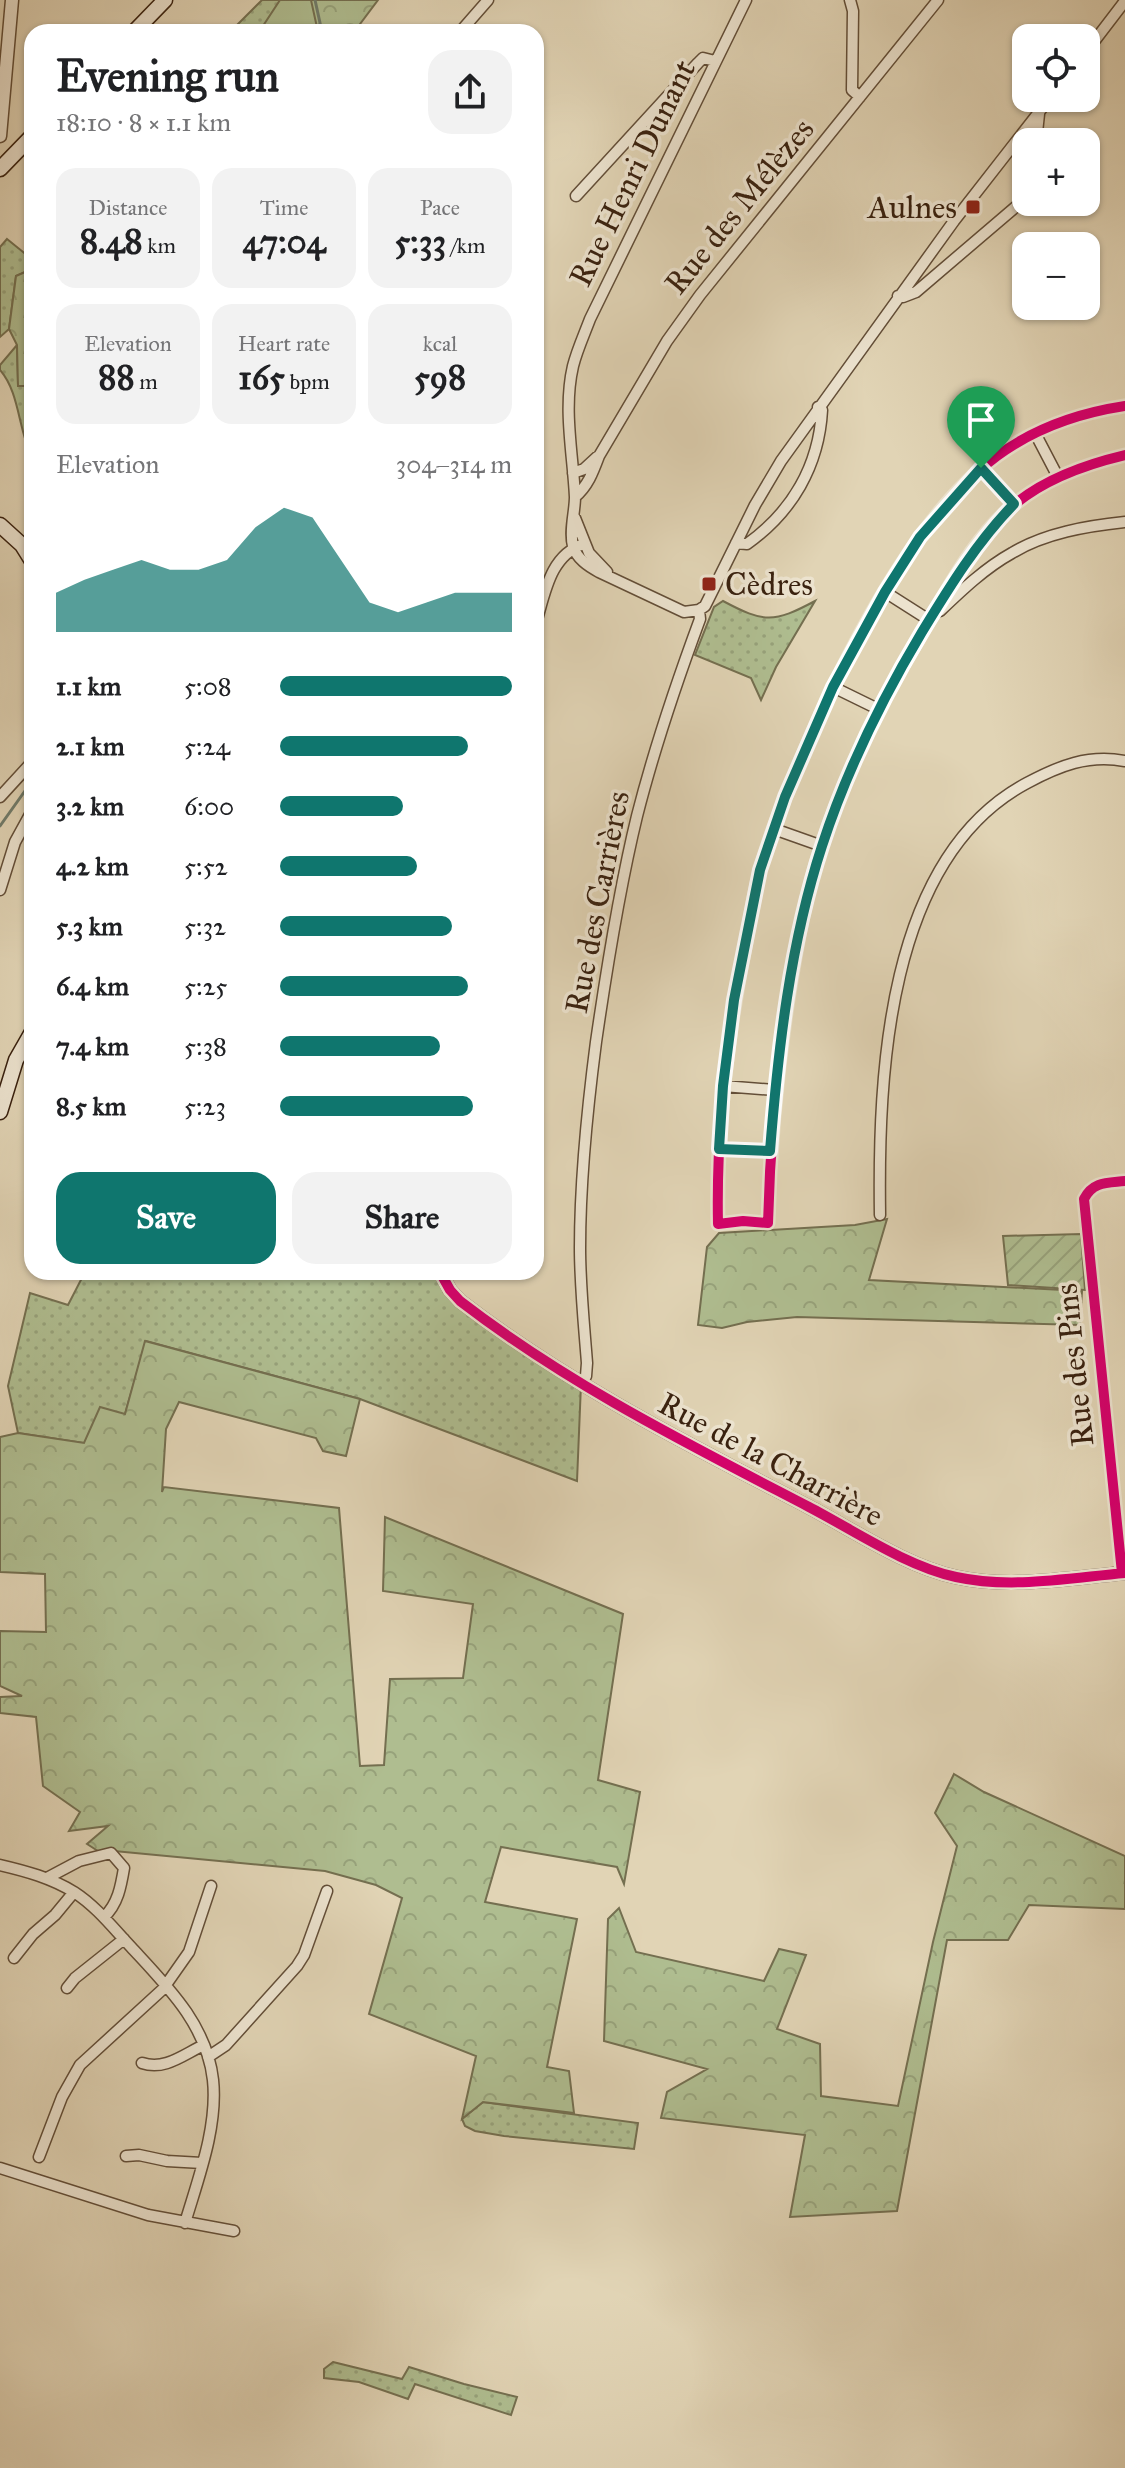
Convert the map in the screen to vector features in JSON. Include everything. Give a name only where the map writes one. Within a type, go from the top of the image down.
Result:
[{"type":"main road","points":[[142,24],[165,0]]},
{"type":"main road","points":[[1,164],[24,145]]},
{"type":"main road","points":[[0,525],[24,548]]},
{"type":"main road","points":[[0,1112],[16,1060],[24,1046]]},
{"type":"street","points":[[12,0],[1,130],[18,151]]},
{"type":"street","points":[[467,24],[488,0]]},
{"type":"street","name":"Rue Henri Dunant","points":[[581,550],[572,534],[575,497],[570,450],[570,388],[580,344],[746,0]]},
{"type":"street","points":[[850,0],[853,11],[852,90],[860,97]]},
{"type":"street","name":"Rue des Mélèzes","points":[[575,497],[592,476],[599,456],[659,353],[691,306],[938,0]]},
{"type":"street","points":[[1100,34],[1125,1]]},
{"type":"street","points":[[576,196],[703,58],[715,61]]},
{"type":"street","points":[[1037,128],[1039,112]]},
{"type":"street","name":"Rue des Carrières","points":[[581,1384],[587,1370],[580,1248],[582,1175],[605,981],[637,818],[667,714],[700,619],[699,610],[709,598],[781,461],[898,296],[1039,112]]},
{"type":"street","name":"Rue des Carrières","points":[[898,296],[916,292],[1012,210]]},
{"type":"street","points":[[1125,406],[1072,417],[1014,444],[981,468],[920,537],[885,592],[833,687],[801,758],[760,870],[740,971],[723,1086],[718,1224],[743,1221],[768,1223],[775,1090],[801,921],[822,846],[848,777],[880,710],[929,620],[965,563],[1014,504],[1058,477],[1125,455]]},
{"type":"street","points":[[736,543],[747,544],[760,535],[793,500],[807,476],[817,447],[822,410],[818,407]]},
{"type":"street","points":[[1035,433],[1058,477]]},
{"type":"street","points":[[570,450],[582,457],[599,456]]},
{"type":"street","name":"Rue des Mélèzes","points":[[573,473],[584,469],[599,456]]},
{"type":"street","points":[[981,468],[1014,504]]},
{"type":"street","points":[[929,620],[976,578],[1013,552],[1045,538],[1125,522]]},
{"type":"street","points":[[544,599],[553,572],[581,550],[587,565],[684,612],[699,610]]},
{"type":"street","points":[[965,563],[966,569],[976,578]]},
{"type":"street","points":[[885,592],[929,620]]},
{"type":"street","points":[[833,687],[880,710]]},
{"type":"street","points":[[880,1215],[881,1120],[891,1028],[907,952],[934,879],[971,827],[1008,793],[1074,762],[1091,759],[1125,761]]},
{"type":"street","points":[[1,795],[24,771]]},
{"type":"street","points":[[0,890],[15,842],[24,826]]},
{"type":"street","points":[[774,829],[822,846]]},
{"type":"street","points":[[723,1086],[775,1090]]},
{"type":"street","points":[[719,1149],[770,1151]]},
{"type":"street","name":"Rue des Pins","points":[[1123,1573],[1084,1199],[1099,1183],[1125,1181]]},
{"type":"street","name":"Rue de la Charrière","points":[[444,1280],[460,1301],[581,1384],[662,1431],[910,1561],[933,1570],[981,1581],[1012,1583],[1123,1573]]},
{"type":"street","points":[[47,1878],[79,1861],[111,1853],[124,1868],[121,1888],[113,1908],[104,1917]]},
{"type":"street","points":[[0,1865],[47,1878],[74,1892],[104,1917],[189,2015],[208,2057],[214,2091],[212,2120],[185,2223]]},
{"type":"street","points":[[39,2157],[62,2097],[80,2065],[166,1985],[189,1952],[211,1886]]},
{"type":"street","points":[[208,2057],[226,2045],[297,1966],[304,1955],[327,1891]]},
{"type":"street","points":[[14,1958],[74,1892]]},
{"type":"street","points":[[67,1988],[124,1939]]},
{"type":"street","points":[[142,2063],[166,2063],[204,2045]]},
{"type":"street","points":[[126,2156],[202,2163]]},
{"type":"street","points":[[0,2168],[117,2207],[234,2231]]},
{"type":"green space","points":[[262,0],[303,0],[280,24],[238,24]]},
{"type":"green space","points":[[280,0],[311,0],[316,24],[264,24]]},
{"type":"green space","points":[[303,0],[378,0],[360,24],[280,24]]},
{"type":"green space","points":[[7,239],[24,253],[24,272],[16,276],[9,329],[0,337],[0,247]]},
{"type":"green space","points":[[24,272],[24,386],[18,386],[17,345],[9,329],[16,276]]},
{"type":"green space","points":[[17,345],[18,385],[24,385],[24,435],[15,401],[0,365]]},
{"type":"green space","points":[[723,601],[769,618],[815,601],[776,667],[761,700],[751,678],[695,655],[714,607]]},
{"type":"green space","points":[[887,1219],[869,1280],[1082,1291],[1080,1325],[797,1317],[722,1328],[698,1325],[707,1247],[719,1233],[855,1225]]},
{"type":"green space","points":[[1081,1234],[1085,1290],[1008,1285],[1003,1236]]},
{"type":"green space","points":[[81,1280],[444,1280],[450,1290],[581,1384],[577,1481],[360,1399],[146,1341],[125,1414],[84,1443],[18,1433],[8,1386],[30,1293],[68,1305]]},
{"type":"green space","points":[[145,1341],[360,1399],[346,1456],[323,1451],[316,1438],[179,1402],[166,1429],[162,1492],[164,1487],[339,1508],[360,1766],[384,1765],[390,1679],[463,1678],[473,1604],[383,1591],[385,1517],[623,1614],[598,1780],[640,1792],[624,1884],[617,1867],[501,1847],[485,1902],[577,1919],[547,2067],[569,2071],[574,2113],[483,2102],[462,2119],[476,2056],[369,2014],[402,1898],[376,1885],[325,1871],[98,1851],[87,1844],[108,1826],[69,1831],[80,1812],[43,1786],[36,1717],[0,1713],[0,1697],[22,1696],[0,1686],[0,1631],[46,1632],[45,1574],[0,1572],[0,1437],[18,1433],[84,1443],[100,1407],[125,1414]]},
{"type":"green space","points":[[954,1774],[984,1792],[1125,1856],[1125,1909],[1029,1905],[1008,1940],[947,1940],[897,2211],[790,2217],[805,2135],[661,2118],[667,2092],[707,2069],[604,2041],[608,1919],[619,1908],[636,1952],[764,1981],[779,1949],[806,1955],[777,2029],[820,2044],[821,2096],[898,2106],[957,1846],[935,1813]]},
{"type":"green space","points":[[483,2102],[638,2123],[634,2149],[475,2131],[465,2126],[462,2119]]},
{"type":"green space","points":[[333,2362],[402,2379],[409,2367],[517,2397],[511,2415],[415,2384],[408,2399],[359,2382],[324,2378],[324,2369]]},
{"type":"waterway","points":[[315,0],[320,24]]},
{"type":"waterway","points":[[0,826],[24,792]]},
{"type":"cycle path","points":[[1125,406],[1091,413],[1042,430],[997,456],[965,483],[906,557],[833,688],[777,819],[756,889],[733,1012],[724,1083],[718,1224],[743,1221],[768,1223],[778,1075],[803,916],[816,863],[832,817],[881,706],[955,577],[976,545],[1001,516],[1027,495],[1053,480],[1125,455]]},
{"type":"cycle path","points":[[1122,1573],[1084,1199],[1096,1186],[1125,1181]]},
{"type":"cycle path","points":[[444,1280],[460,1301],[586,1386],[918,1565],[956,1577],[998,1582],[1125,1573]]},
{"type":"place","name":"Aulnes","points":[[973,207]]},
{"type":"place","name":"Cèdres","points":[[709,584]]},
{"type":"route","points":[[981,468],[1014,504],[991,528],[945,594],[910,652],[848,777],[822,846],[801,921],[775,1090],[770,1151],[719,1149],[734,1000],[760,870],[785,797],[833,687],[885,592],[920,537],[981,468]]}]
